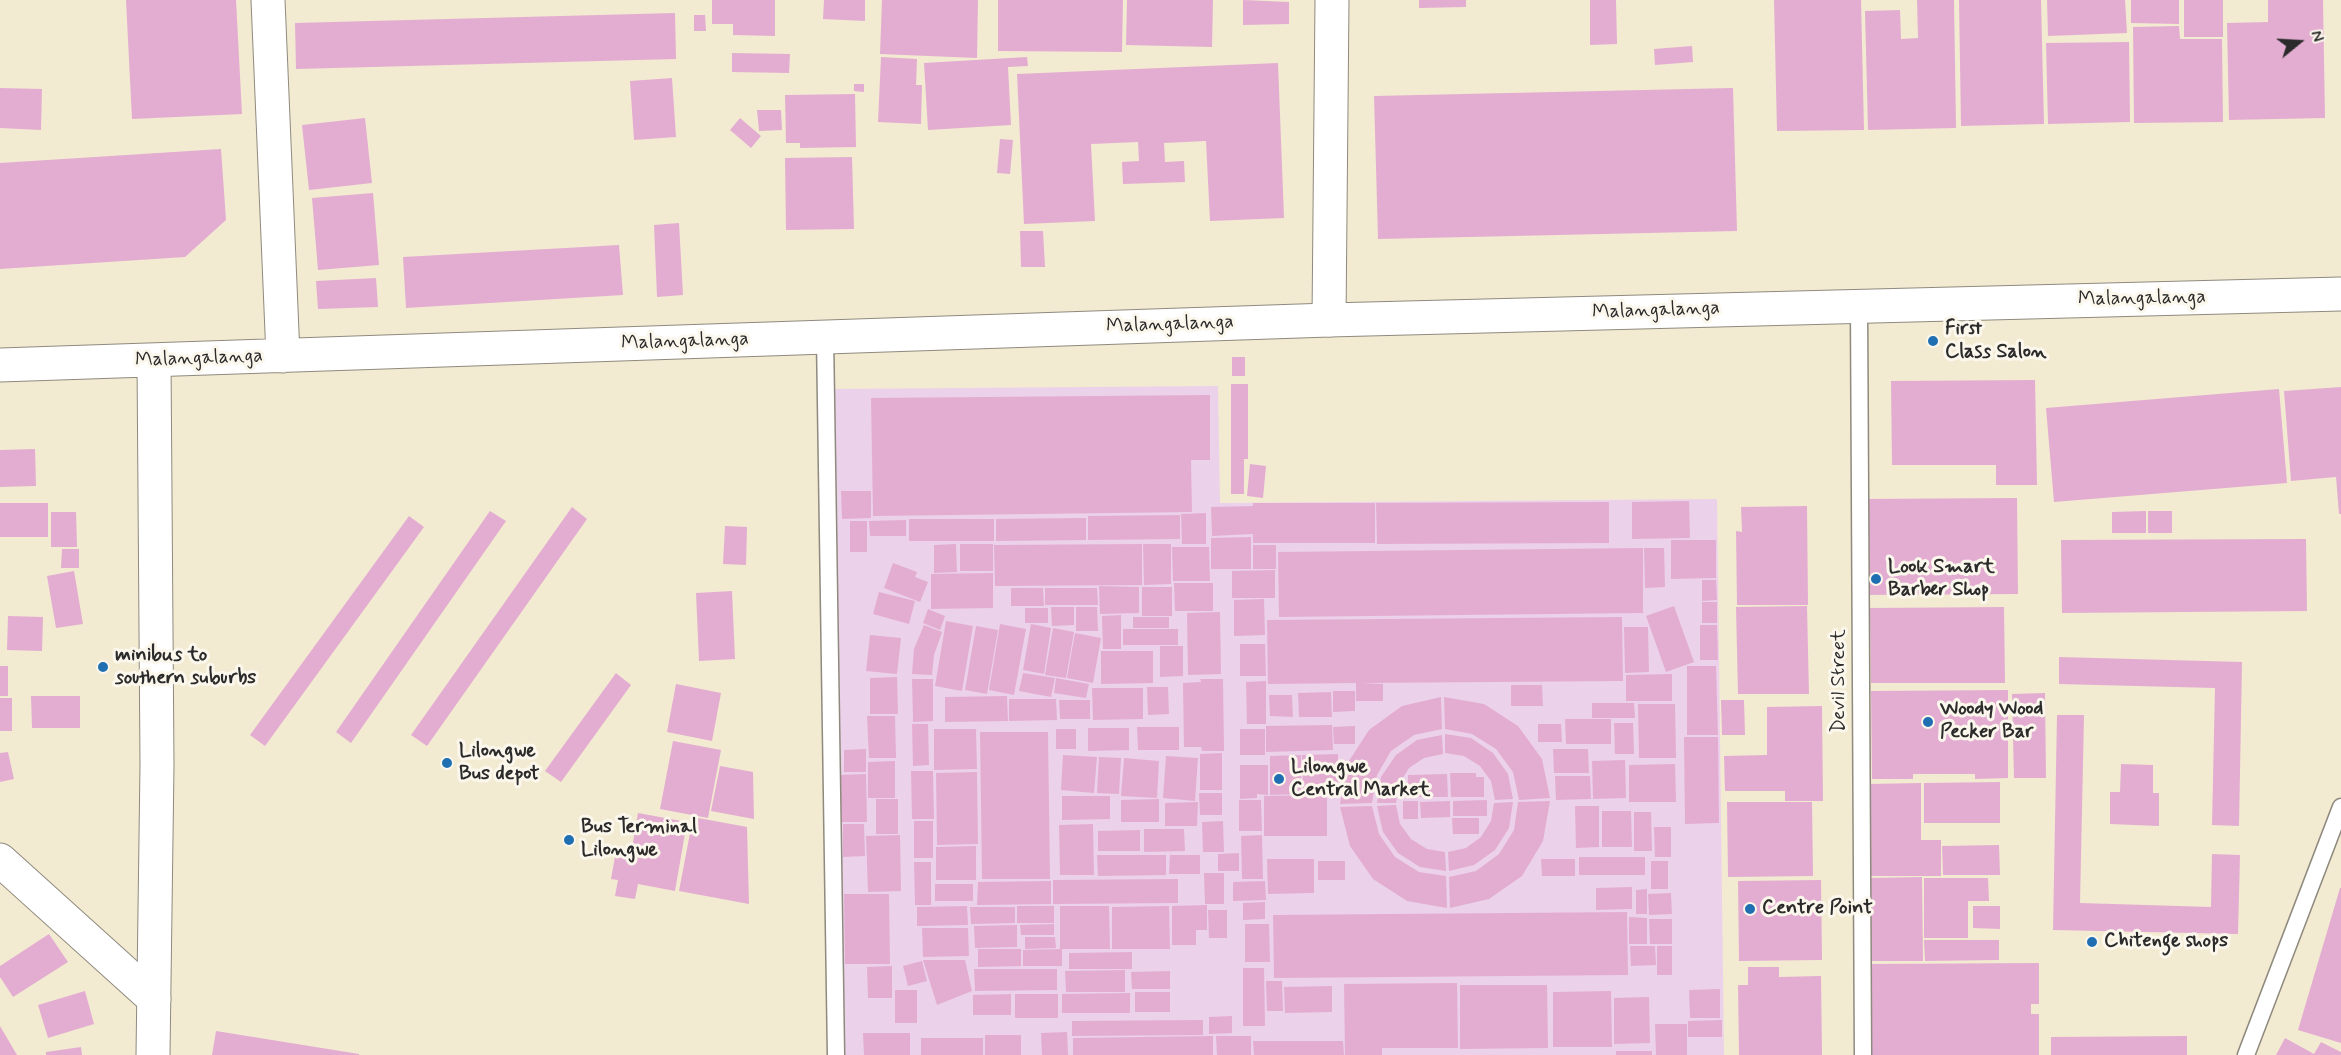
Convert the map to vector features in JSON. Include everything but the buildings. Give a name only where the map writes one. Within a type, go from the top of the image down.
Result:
[{"type":"street","points":[[268,0],[283,356]]},
{"type":"street","points":[[1329,320],[1332,0]]},
{"type":"street","name":"Malangalanga","points":[[0,365],[1329,320],[2341,294]]},
{"type":"street","points":[[153,1055],[157,765],[154,360]]},
{"type":"street","points":[[0,860],[154,999]]},
{"type":"lane","name":"Devil Street","points":[[1859,306],[1863,1055]]},
{"type":"lane","points":[[825,336],[836,1055]]},
{"type":"lane","points":[[2246,1055],[2341,807]]},
{"type":"shaded area","name":"Lilongwe Central Market","points":[[1218,386],[1220,503],[1717,499],[1724,1055],[840,1055],[832,389]]},
{"type":"place","name":"First Class Salon","points":[[1933,341]]},
{"type":"place","name":"Look Smart Barber Shop","points":[[1876,579]]},
{"type":"place","name":"minibus to southern suburbs","points":[[103,667]]},
{"type":"place","name":"Woody Wood Pecker Bar","points":[[1928,722]]},
{"type":"place","name":"Lilongwe Bus depot","points":[[447,763]]},
{"type":"place","name":"Lilongwe Central Market","points":[[1279,779]]},
{"type":"place","name":"Bus Terminal Lilongwe","points":[[569,840]]},
{"type":"place","name":"Centre Point","points":[[1750,909]]},
{"type":"place","name":"Chitenge shops","points":[[2092,942]]}]
